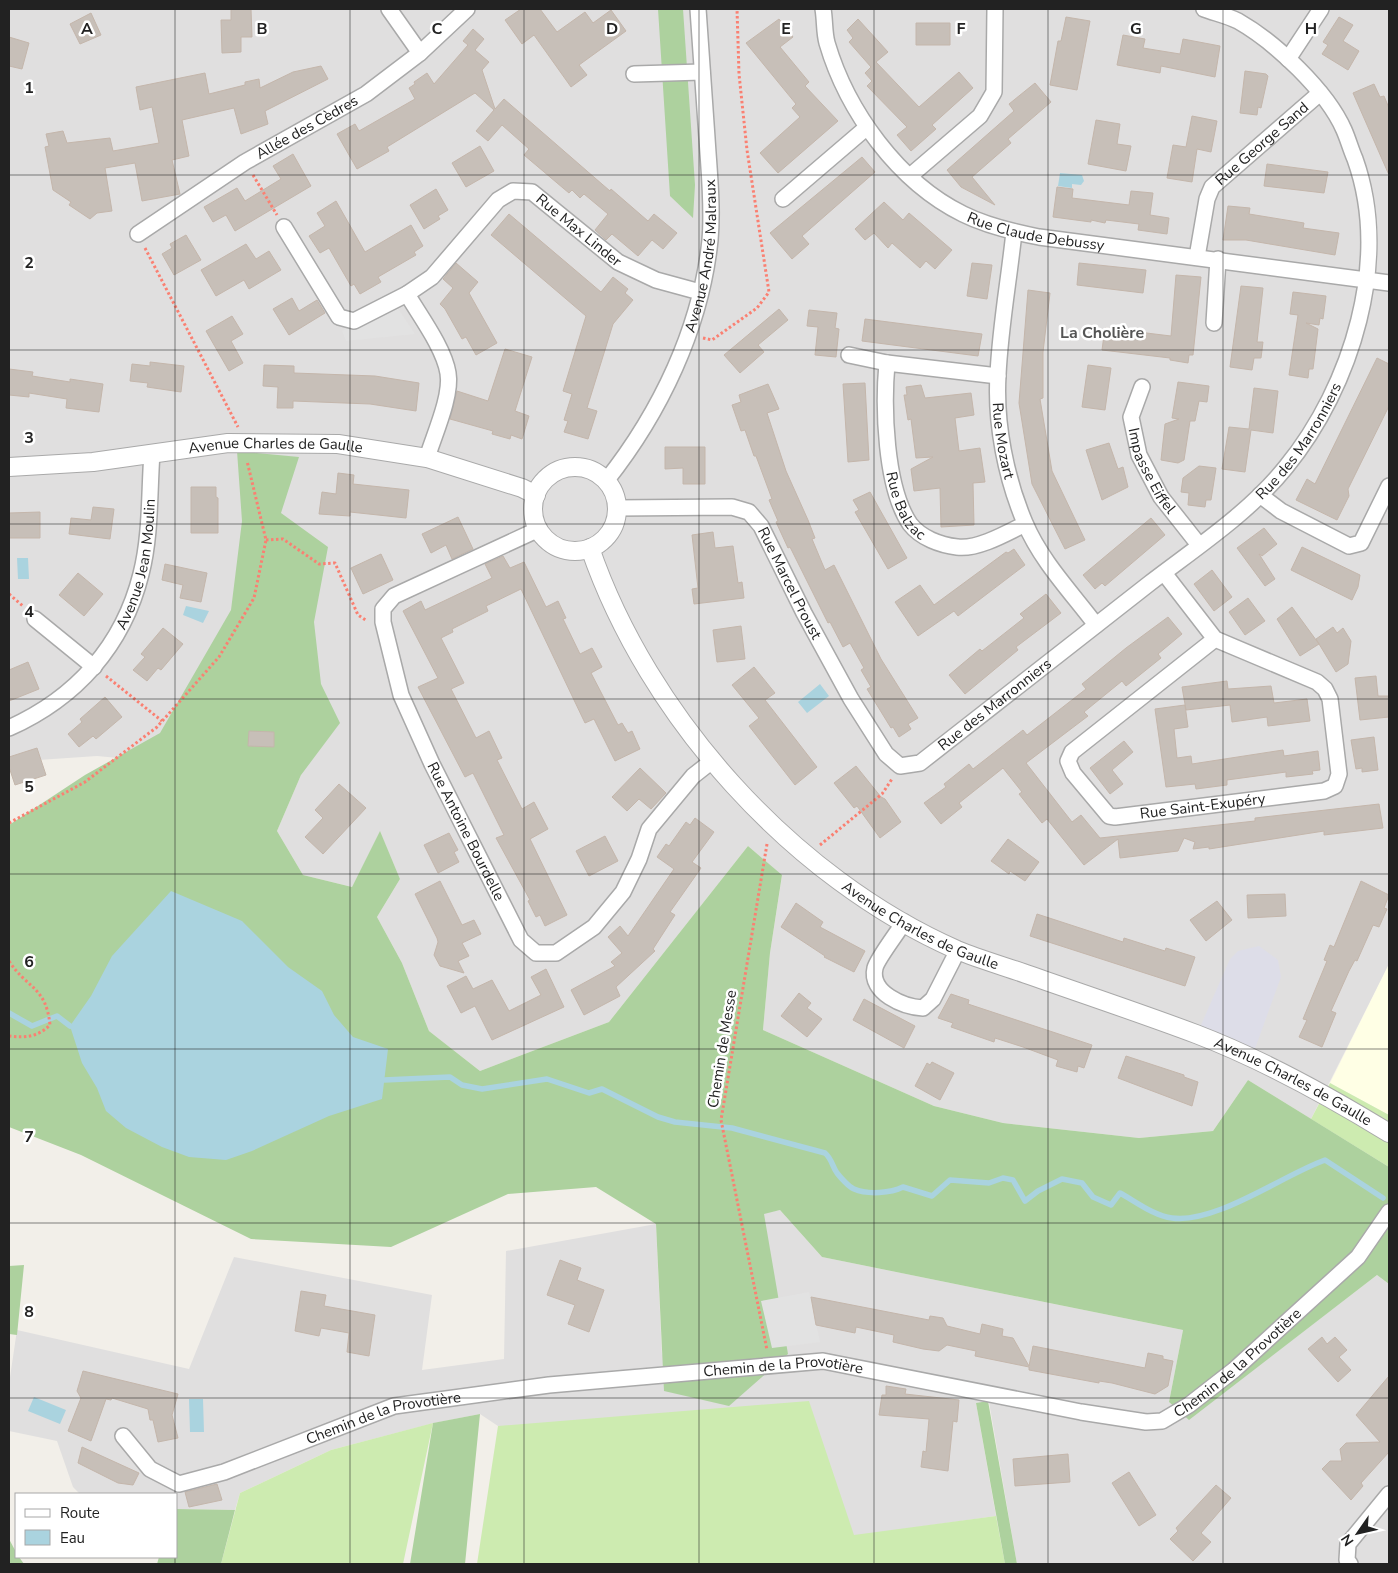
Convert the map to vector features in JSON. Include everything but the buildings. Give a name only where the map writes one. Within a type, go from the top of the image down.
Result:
[{"type":"street","points":[[389,9],[420,53]]},
{"type":"street","name":"Allée des Cèdres","points":[[138,234],[245,162],[366,94],[420,53],[467,9]]},
{"type":"street","name":"Avenue André Malraux","points":[[606,481],[653,413],[681,357],[700,292],[710,240],[710,181],[698,9]]},
{"type":"street","name":"Rue Claude Debussy","points":[[823,9],[827,41],[836,68],[843,86],[866,128],[910,176],[936,198],[963,214],[990,226],[1039,238],[1218,259],[1389,283]]},
{"type":"street","points":[[910,176],[980,116],[988,105],[994,92],[995,9]]},
{"type":"street","name":"Rue des Marronniers","points":[[900,766],[920,763],[1199,546],[1260,495],[1286,466],[1315,427],[1338,380],[1356,330],[1366,280],[1368,215],[1361,178],[1343,128],[1320,93],[1288,59],[1237,21],[1204,9]]},
{"type":"street","points":[[1288,59],[1321,9]]},
{"type":"street","points":[[634,74],[702,72]]},
{"type":"street","name":"Rue George Sand","points":[[1197,257],[1207,199],[1212,187],[1320,93]]},
{"type":"street","points":[[783,199],[866,128]]},
{"type":"street","name":"Rue Max Linder","points":[[284,227],[339,317],[354,321],[407,294],[432,277],[498,200],[514,191],[532,192],[618,262],[656,280],[700,292]]},
{"type":"street","name":"Rue Mozart","points":[[1014,232],[998,376],[1000,425],[1008,476],[1025,524],[1042,555],[1096,626]]},
{"type":"street","points":[[1214,322],[1218,259]]},
{"type":"street","points":[[407,294],[442,355],[448,373],[448,392],[427,458]]},
{"type":"street","points":[[848,355],[887,363],[998,376]]},
{"type":"street","name":"Rue Balzac","points":[[887,363],[885,424],[891,466],[899,502],[911,525],[931,541],[958,548],[986,542],[1025,524]]},
{"type":"street","name":"Impasse Eiffel","points":[[1142,386],[1131,416],[1139,455],[1161,497],[1199,546]]},
{"type":"street","name":"Avenue Charles de Gaulle","points":[[9,467],[93,462],[152,452],[246,443],[338,444],[427,458],[522,488],[536,496]]},
{"type":"street","name":"Avenue Jean Moulin","points":[[9,728],[28,720],[67,692],[94,667],[117,637],[130,611],[141,573],[149,514],[152,452]]},
{"type":"street","points":[[567,468],[588,470],[606,481],[615,497],[617,508],[614,525],[608,535],[590,548],[579,551],[561,549],[550,543],[538,529],[534,515],[536,496],[548,478],[567,468]]},
{"type":"street","points":[[1260,495],[1281,511],[1349,546],[1361,543],[1389,486]]},
{"type":"street","name":"Rue Marcel Proust","points":[[617,508],[732,507],[749,512],[761,526],[804,613],[851,699],[886,754],[900,766]]},
{"type":"street","points":[[383,622],[384,609],[394,596],[538,529]]},
{"type":"street","name":"Avenue Charles de Gaulle","points":[[590,548],[610,599],[638,656],[672,709],[712,761],[770,824],[864,898],[904,922],[958,950],[1198,1034],[1252,1057],[1331,1098],[1389,1133]]},
{"type":"street","name":"Rue Saint-Exupéry","points":[[1164,573],[1215,639],[1317,682],[1325,689],[1330,699],[1339,774],[1335,786],[1324,791],[1115,817],[1109,816],[1073,773],[1068,761],[1072,752],[1215,639]]},
{"type":"street","points":[[35,619],[94,667]]},
{"type":"street","name":"Rue Antoine Bourdelle","points":[[383,622],[401,695],[432,764],[522,940],[536,953],[556,953],[594,927],[623,892],[639,859],[649,829],[693,776],[712,761]]},
{"type":"street","points":[[904,922],[875,968],[875,982],[885,994],[911,1007],[923,1008],[932,998],[958,950]]},
{"type":"street","name":"Chemin de la Provotière","points":[[123,1436],[150,1469],[179,1484],[224,1472],[394,1406],[549,1385],[823,1361],[1081,1412],[1146,1422],[1162,1421],[1189,1405],[1234,1370],[1358,1257],[1389,1212]]},
{"type":"street","points":[[1350,1564],[1347,1560],[1348,1544],[1389,1494]]},
{"type":"path","points":[[687,335],[712,340],[757,308],[769,292],[747,150],[739,74],[737,9]]},
{"type":"path","points":[[245,162],[284,227]]},
{"type":"path","points":[[9,823],[85,782],[162,721],[219,657],[254,598],[266,540],[247,462],[246,443],[138,234]]},
{"type":"path","points":[[266,540],[283,539],[319,564],[335,563],[358,615],[366,621],[383,622]]},
{"type":"path","points":[[94,667],[162,721]]},
{"type":"path","points":[[811,858],[824,840],[882,794],[900,766]]},
{"type":"path","name":"Chemin de Messe","points":[[770,824],[721,1120],[770,1365]]},
{"type":"path","points":[[9,961],[39,993],[48,1007],[50,1025],[42,1033],[24,1038],[9,1036]]},
{"type":"shaded area","points":[[9,9],[1389,9],[1389,964],[1311,1119],[1248,1080],[1213,1131],[1139,1138],[1003,1123],[934,1106],[763,1030],[770,953],[782,876],[748,846],[609,1022],[480,1071],[429,1031],[402,963],[377,917],[400,879],[380,832],[352,887],[303,875],[277,831],[301,775],[97,756],[9,762]]},
{"type":"shaded area","points":[[397,307],[415,334],[346,341],[342,331]]},
{"type":"shaded area","points":[[1259,946],[1278,960],[1281,977],[1252,1057],[1197,1034],[1230,959],[1238,951]]},
{"type":"shaded area","points":[[1389,964],[1389,1115],[1330,1083]]},
{"type":"shaded area","points":[[780,1210],[822,1257],[1183,1330],[1169,1402],[1189,1419],[1377,1275],[1389,1284],[1389,1564],[1017,1564],[989,1402],[976,1403],[996,1516],[854,1536],[498,1426],[480,1414],[434,1423],[331,1450],[240,1493],[235,1510],[178,1509],[178,1493],[79,1493],[73,1487],[57,1441],[9,1431],[9,1384],[17,1330],[189,1369],[234,1257],[432,1295],[422,1370],[504,1359],[506,1251],[656,1224],[662,1355],[764,1213]]},
{"type":"shaded area","points":[[809,1292],[820,1342],[772,1348],[761,1301]]},
{"type":"green space","points":[[658,9],[683,9],[695,185],[693,218],[670,196]]},
{"type":"green space","points":[[237,451],[299,457],[281,513],[328,547],[314,622],[321,684],[340,723],[301,775],[277,831],[303,875],[352,887],[380,831],[400,879],[377,917],[402,963],[429,1031],[480,1071],[609,1022],[748,846],[782,875],[770,953],[763,1030],[934,1106],[1003,1123],[1139,1138],[1213,1131],[1248,1080],[1389,1167],[1389,1284],[1377,1275],[1189,1420],[1169,1402],[1183,1330],[822,1257],[780,1210],[764,1214],[788,1354],[729,1406],[664,1391],[656,1224],[596,1187],[508,1194],[391,1247],[251,1239],[81,1155],[9,1127],[9,825],[85,775],[160,733],[231,610],[242,521]]},
{"type":"green space","points":[[1330,1083],[1389,1115],[1389,1167],[1311,1119]]},
{"type":"green space","points":[[24,1265],[17,1335],[9,1334],[9,1266]]},
{"type":"green space","points":[[809,1401],[854,1535],[996,1516],[1005,1564],[477,1564],[498,1426]]},
{"type":"green space","points":[[988,1401],[1017,1564],[1005,1564],[976,1403]]},
{"type":"green space","points":[[480,1414],[465,1564],[410,1564],[433,1423]]},
{"type":"green space","points":[[433,1423],[403,1564],[221,1564],[240,1493],[331,1450]]},
{"type":"green space","points":[[178,1509],[235,1510],[221,1564],[157,1564],[159,1558],[178,1558]]},
{"type":"green space","points":[[9,1539],[15,1550],[15,1558],[20,1558],[24,1564],[9,1564]]},
{"type":"water","points":[[1060,173],[1082,175],[1084,181],[1081,185],[1072,184],[1072,188],[1058,186]]},
{"type":"water","points":[[17,558],[28,558],[29,579],[18,579]]},
{"type":"water","points":[[186,606],[209,611],[203,623],[183,615]]},
{"type":"water","points":[[820,684],[829,696],[807,713],[798,702]]},
{"type":"water","points":[[171,891],[242,921],[288,967],[322,991],[334,1015],[353,1037],[388,1049],[382,1099],[329,1116],[252,1151],[226,1160],[189,1157],[162,1147],[126,1128],[106,1111],[97,1088],[82,1063],[70,1026],[91,996],[112,956]]},
{"type":"water","points":[[34,1397],[66,1410],[60,1424],[28,1411]]},
{"type":"water","points":[[189,1399],[203,1399],[204,1432],[190,1432]]},
{"type":"waterway","points":[[9,1013],[32,1026],[57,1016],[70,1026]]},
{"type":"waterway","points":[[384,1080],[450,1077],[462,1085],[482,1089],[547,1079],[589,1093],[602,1089],[658,1117],[675,1122],[732,1128],[825,1153],[837,1173],[847,1184],[854,1189],[872,1193],[886,1192],[903,1187],[932,1196],[950,1180],[989,1183],[1003,1178],[1013,1180],[1025,1201],[1038,1191],[1062,1179],[1082,1183],[1093,1197],[1111,1205],[1120,1193],[1165,1217],[1189,1218],[1209,1214],[1229,1206],[1325,1160],[1383,1198]]},
{"type":"district","name":"La Cholière","points":[[1102,332]]}]
